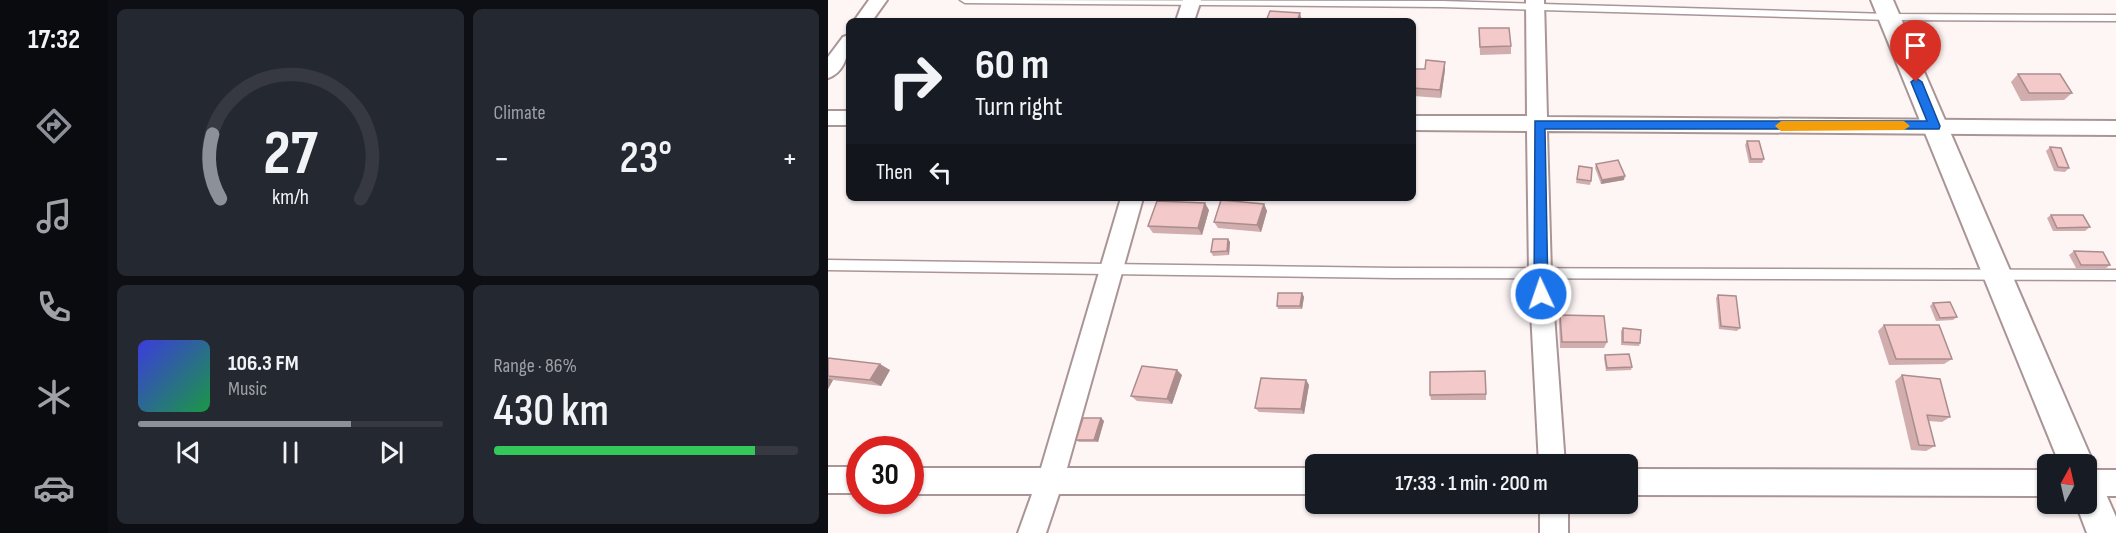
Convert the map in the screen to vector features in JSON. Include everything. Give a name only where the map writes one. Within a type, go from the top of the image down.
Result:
[{"type":"street","points":[[865,18],[878,0]]},
{"type":"street","points":[[1186,18],[1192,1]]},
{"type":"street","points":[[1536,3],[1540,273],[1551,454]]},
{"type":"street","points":[[1885,9],[2072,454]]},
{"type":"street","points":[[828,71],[846,45]]},
{"type":"street","points":[[828,118],[846,118]]},
{"type":"street","points":[[1416,123],[2116,128]]},
{"type":"street","points":[[1032,533],[1050,481],[1131,201]]},
{"type":"street","points":[[828,480],[846,480]]},
{"type":"street","points":[[924,481],[1305,481]]},
{"type":"street","points":[[1638,482],[2037,483]]},
{"type":"street","points":[[2097,483],[2116,483]]},
{"type":"street","points":[[2097,513],[2106,533]]},
{"type":"street","points":[[1554,514],[1554,533]]},
{"type":"lane","points":[[965,0],[1536,3],[1885,9],[2116,18]]},
{"type":"lane","points":[[828,265],[1540,273],[2116,275]]},
{"type":"building","points":[[1270,11],[1300,13],[1298,18],[1267,18]]},
{"type":"building","points":[[1479,28],[1509,28],[1511,46],[1480,47]]},
{"type":"building","points":[[1426,60],[1445,62],[1440,90],[1416,88],[1416,69],[1425,69]]},
{"type":"building","points":[[2018,74],[2060,74],[2072,93],[2029,93]]},
{"type":"building","points":[[1747,141],[1759,141],[1764,159],[1751,159]]},
{"type":"building","points":[[2050,147],[2061,148],[2069,168],[2058,167]]},
{"type":"building","points":[[1618,160],[1625,176],[1602,180],[1596,164]]},
{"type":"building","points":[[1579,166],[1592,168],[1591,181],[1577,179]]},
{"type":"building","points":[[1157,201],[1205,203],[1198,228],[1148,226]]},
{"type":"building","points":[[1221,201],[1264,204],[1257,225],[1214,222]]},
{"type":"building","points":[[2051,215],[2083,215],[2090,227],[2057,228]]},
{"type":"building","points":[[1213,239],[1228,239],[1227,251],[1211,252]]},
{"type":"building","points":[[2074,251],[2103,252],[2110,265],[2081,265]]},
{"type":"building","points":[[1278,293],[1302,293],[1300,306],[1277,306]]},
{"type":"building","points":[[1718,295],[1736,296],[1740,328],[1721,326]]},
{"type":"building","points":[[1950,302],[1957,317],[1940,318],[1933,303]]},
{"type":"building","points":[[1560,315],[1604,316],[1607,342],[1562,342]]},
{"type":"building","points":[[1884,325],[1939,325],[1952,359],[1896,359]]},
{"type":"building","points":[[1623,328],[1641,330],[1640,343],[1623,342]]},
{"type":"building","points":[[1629,354],[1632,367],[1607,368],[1605,355]]},
{"type":"building","points":[[828,358],[880,364],[870,380],[828,376]]},
{"type":"building","points":[[1142,366],[1177,370],[1167,399],[1131,396]]},
{"type":"building","points":[[1485,371],[1486,394],[1430,395],[1430,372]]},
{"type":"building","points":[[1902,375],[1940,379],[1950,417],[1927,415],[1935,446],[1919,445]]},
{"type":"building","points":[[1261,378],[1306,380],[1301,409],[1255,408]]},
{"type":"building","points":[[1083,418],[1101,418],[1094,440],[1076,440]]},
{"type":"slow traffic","points":[[1781,126],[1904,126]]},
{"type":"route","points":[[1541,294],[1539,125],[1934,126],[1916,82]]}]
